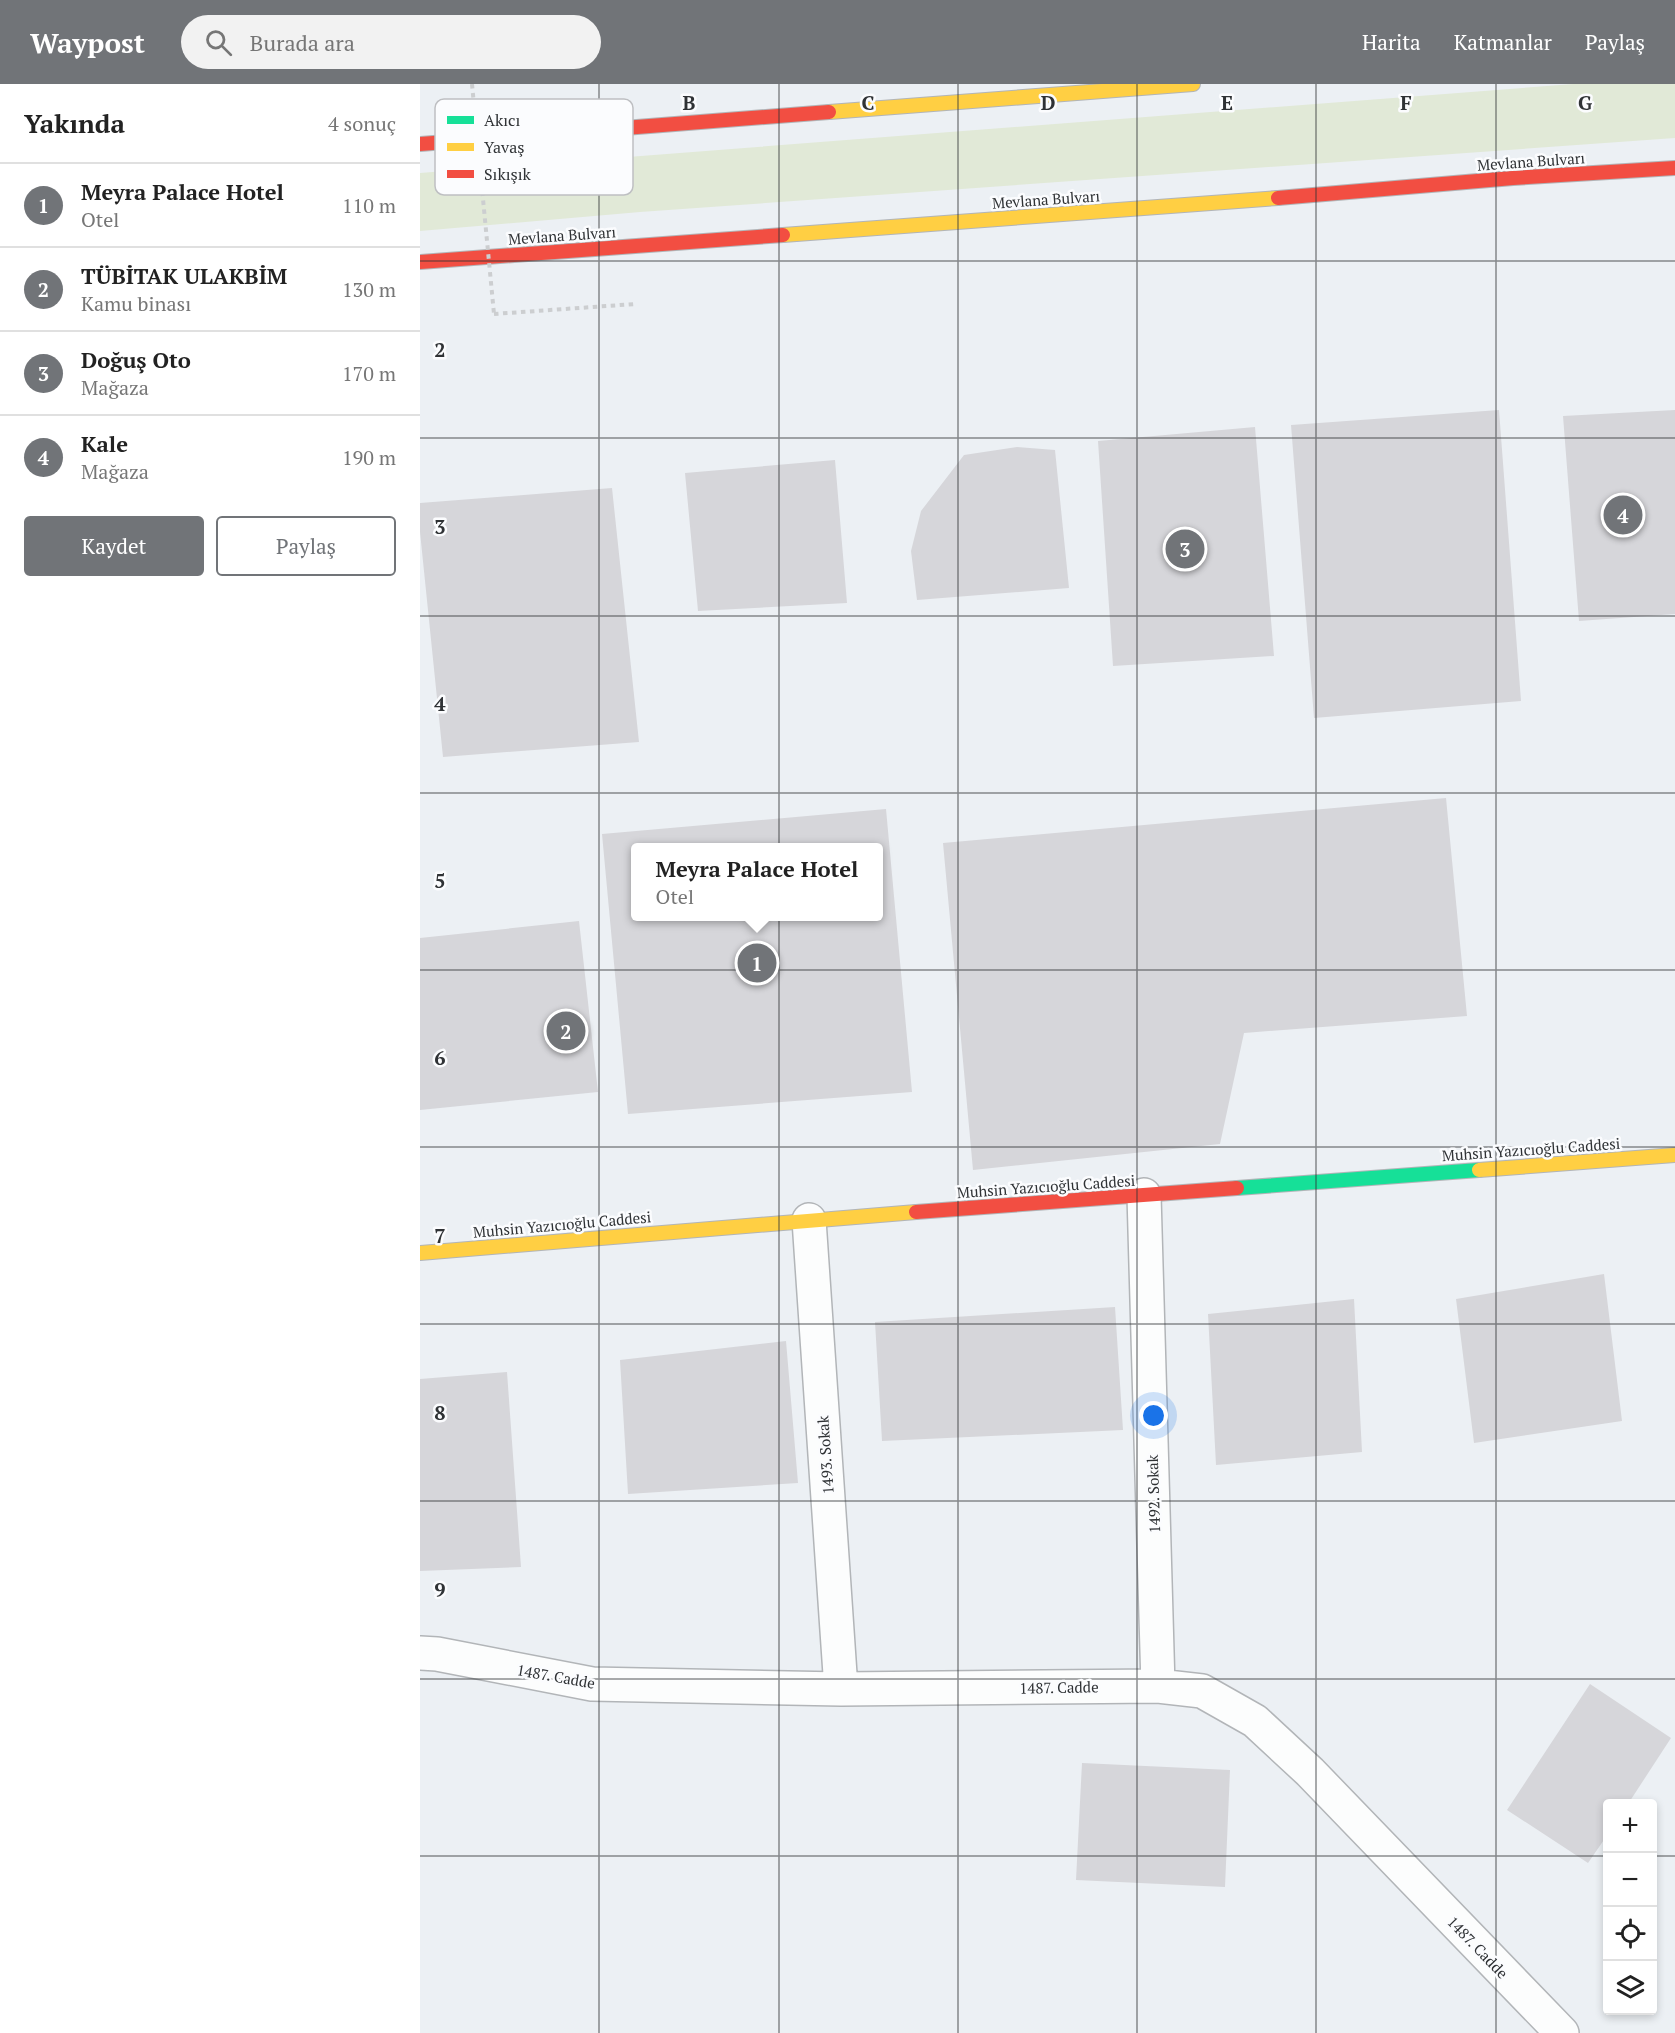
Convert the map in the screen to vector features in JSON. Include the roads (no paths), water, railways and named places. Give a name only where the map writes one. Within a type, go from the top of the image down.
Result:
[{"type":"main road","points":[[633,127],[1193,84]]},
{"type":"main road","points":[[420,144],[435,143]]},
{"type":"main road","name":"Mevlana Bulvarı","points":[[420,262],[1238,201],[1513,178],[1675,168]]},
{"type":"main road","name":"Muhsin Yazıcıoğlu Caddesi","points":[[420,1253],[809,1220],[1675,1155]]},
{"type":"street","name":"1492. Sokak","points":[[1144,1195],[1158,1686]]},
{"type":"street","name":"1493. Sokak","points":[[809,1220],[841,1689]]},
{"type":"street","name":"1487. Cadde","points":[[426,1661],[592,1684],[841,1689],[1158,1686],[1202,1691],[1255,1721],[1310,1772],[1562,2033]]},
{"type":"place","name":"Kale","points":[[1623,515]]},
{"type":"place","name":"Doğuş Oto","points":[[1185,549]]},
{"type":"place","name":"Meyra Palace Hotel","points":[[757,963]]},
{"type":"place","name":"TÜBİTAK ULAKBİM","points":[[566,1031]]}]
